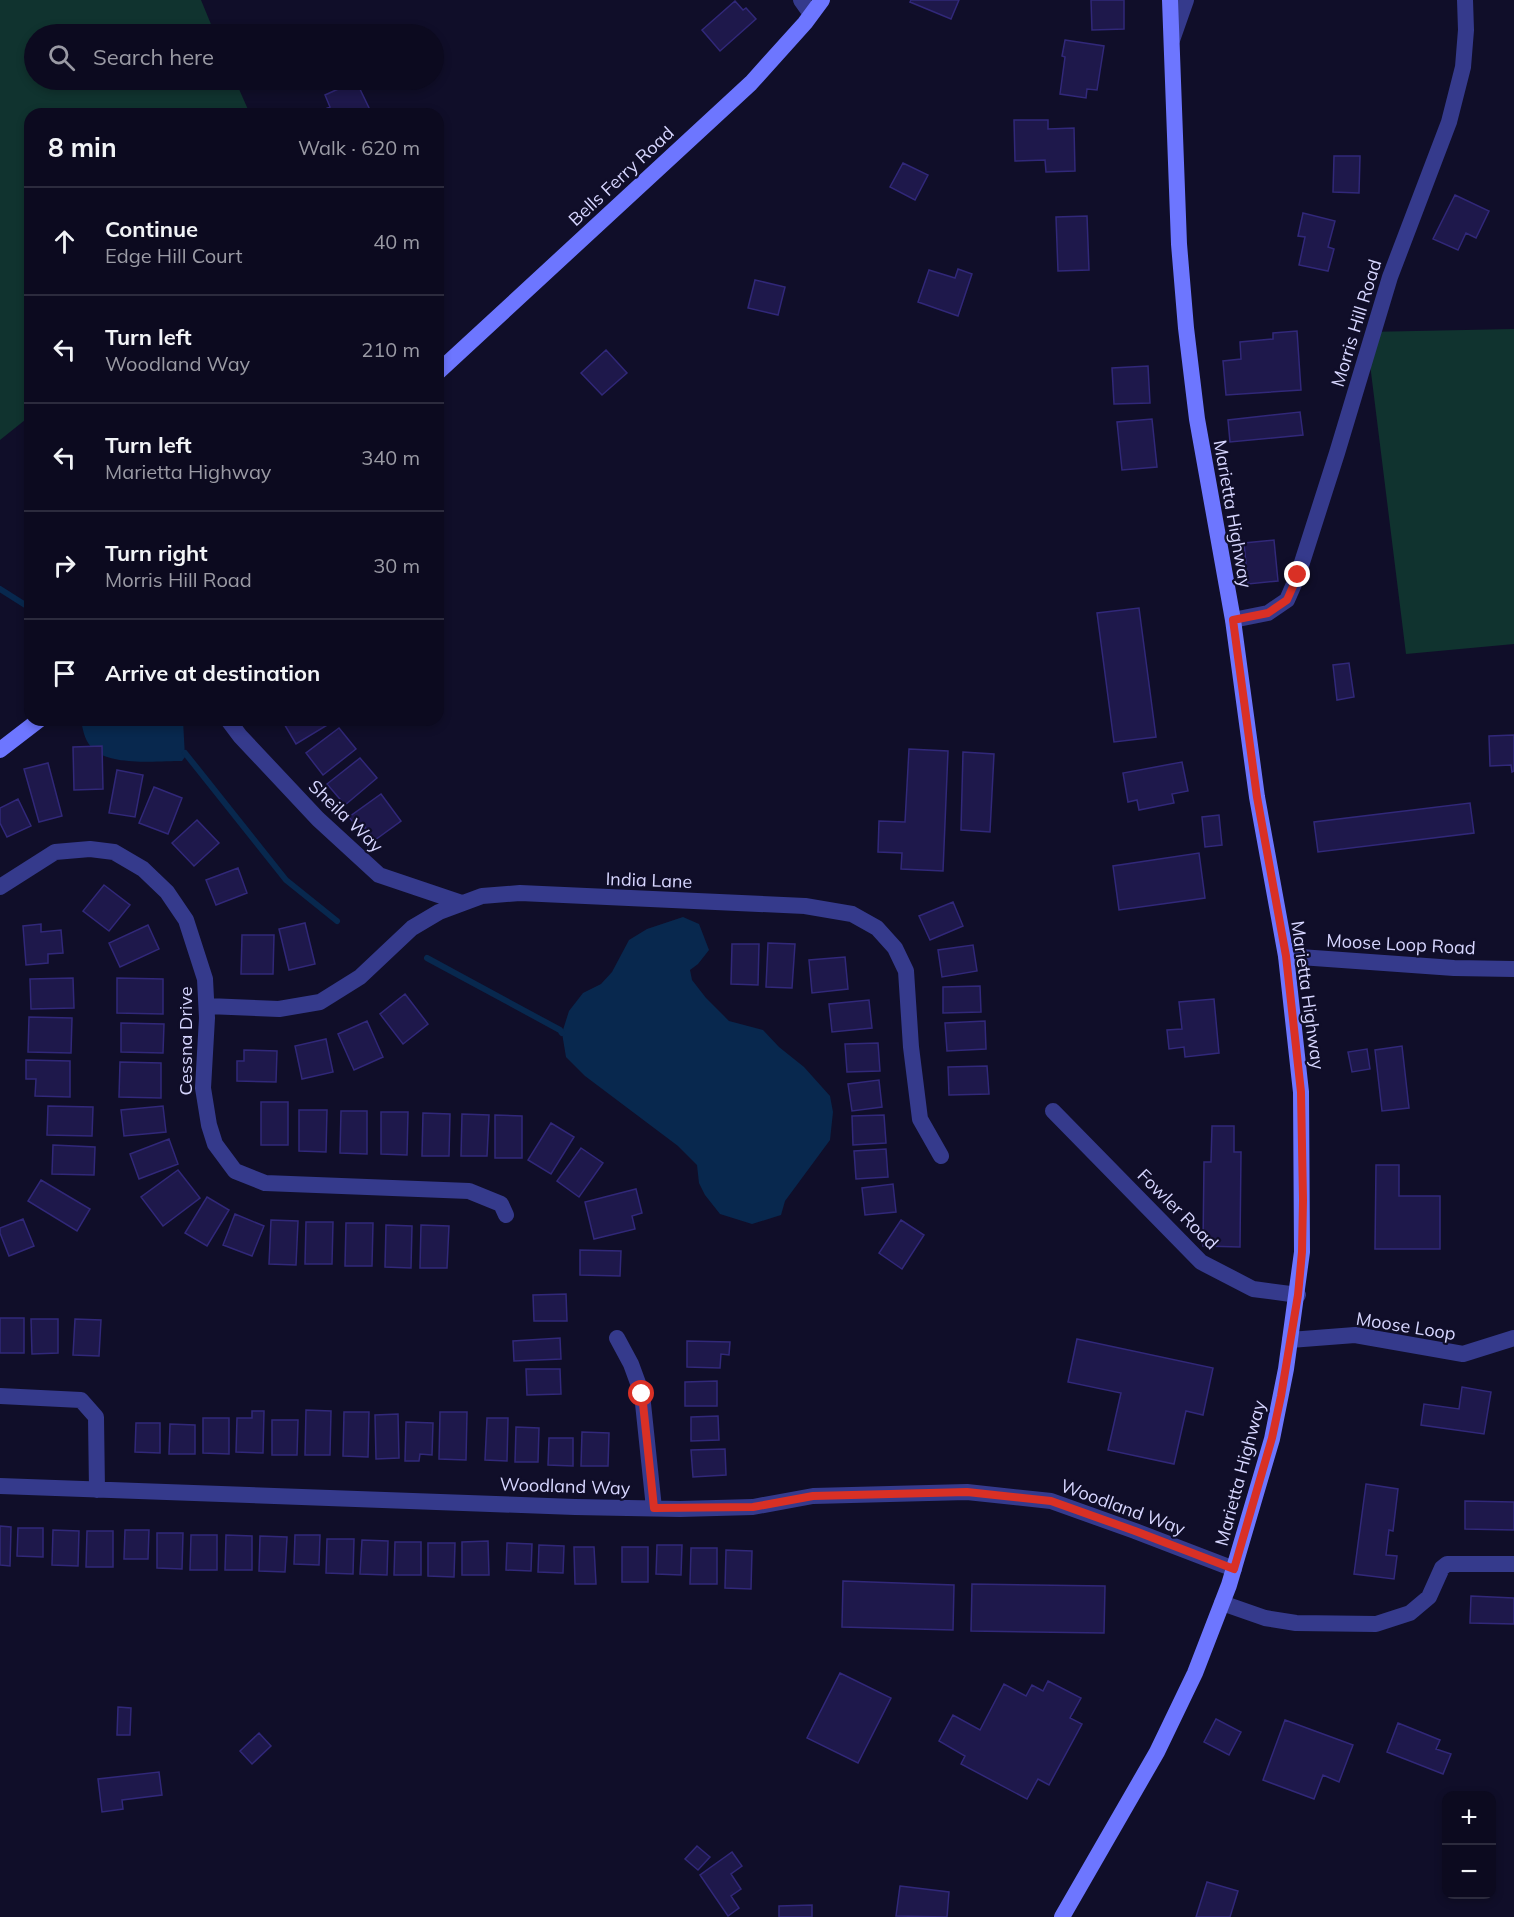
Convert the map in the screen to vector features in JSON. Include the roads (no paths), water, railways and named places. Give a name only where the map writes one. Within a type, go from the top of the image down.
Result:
[{"type":"main road","name":"Bells Ferry Road","points":[[444,366],[751,83],[822,0]]},
{"type":"main road","name":"Marietta Highway","points":[[1062,1917],[1153,1760],[1195,1673],[1222,1603],[1272,1438],[1298,1295],[1302,1252],[1301,1092],[1286,956],[1257,797],[1233,620],[1197,419],[1186,328],[1179,244],[1170,0]]},
{"type":"main road","points":[[0,750],[31,726]]},
{"type":"street","points":[[801,0],[811,14]]},
{"type":"street","points":[[1171,41],[1186,0]]},
{"type":"street","name":"Morris Hill Road","points":[[1233,620],[1268,613],[1287,600],[1298,575],[1390,277],[1449,122],[1463,68],[1466,30],[1465,0]]},
{"type":"street","name":"Sheila Way","points":[[232,726],[318,819],[379,875],[462,903]]},
{"type":"street","name":"Cessna Drive","points":[[0,887],[55,852],[90,849],[114,852],[143,869],[166,892],[186,920],[205,979],[207,1006],[202,1088],[208,1125],[215,1144],[235,1171],[265,1183],[469,1191],[501,1204],[506,1215]]},
{"type":"street","name":"India Lane","points":[[207,1006],[279,1010],[320,1002],[360,977],[412,928],[439,912],[482,896],[520,893],[805,906],[852,914],[878,928],[895,948],[906,970],[911,1047],[920,1119],[940,1156]]},
{"type":"street","name":"Moose Loop Road","points":[[1286,956],[1454,968],[1514,969]]},
{"type":"street","name":"Fowler Road","points":[[1053,1111],[1201,1262],[1253,1289],[1298,1295]]},
{"type":"street","name":"Moose Loop","points":[[1290,1340],[1355,1335],[1463,1354],[1514,1338]]},
{"type":"street","points":[[617,1338],[631,1364],[642,1394],[654,1508]]},
{"type":"street","points":[[0,1396],[81,1400],[96,1417],[98,1490]]},
{"type":"street","name":"Woodland Way","points":[[0,1486],[654,1508],[753,1507],[813,1496],[967,1492],[1051,1501],[1234,1569]]},
{"type":"street","points":[[1222,1603],[1265,1618],[1296,1623],[1376,1624],[1410,1613],[1429,1597],[1442,1568],[1447,1564],[1514,1564]]},
{"type":"water","points":[[82,726],[183,726],[185,757],[182,761],[124,761],[102,755],[94,750],[88,743]]},
{"type":"water","points":[[683,917],[699,924],[709,950],[690,970],[692,980],[706,998],[729,1021],[763,1030],[779,1047],[804,1067],[830,1096],[833,1112],[830,1140],[785,1201],[781,1215],[752,1224],[720,1214],[699,1183],[697,1165],[678,1146],[585,1076],[566,1057],[562,1033],[569,1011],[583,993],[601,984],[612,972],[629,940],[647,929]]},
{"type":"waterway","points":[[0,589],[24,604]]},
{"type":"waterway","points":[[185,753],[286,880],[337,921]]},
{"type":"waterway","points":[[427,958],[562,1033]]}]
